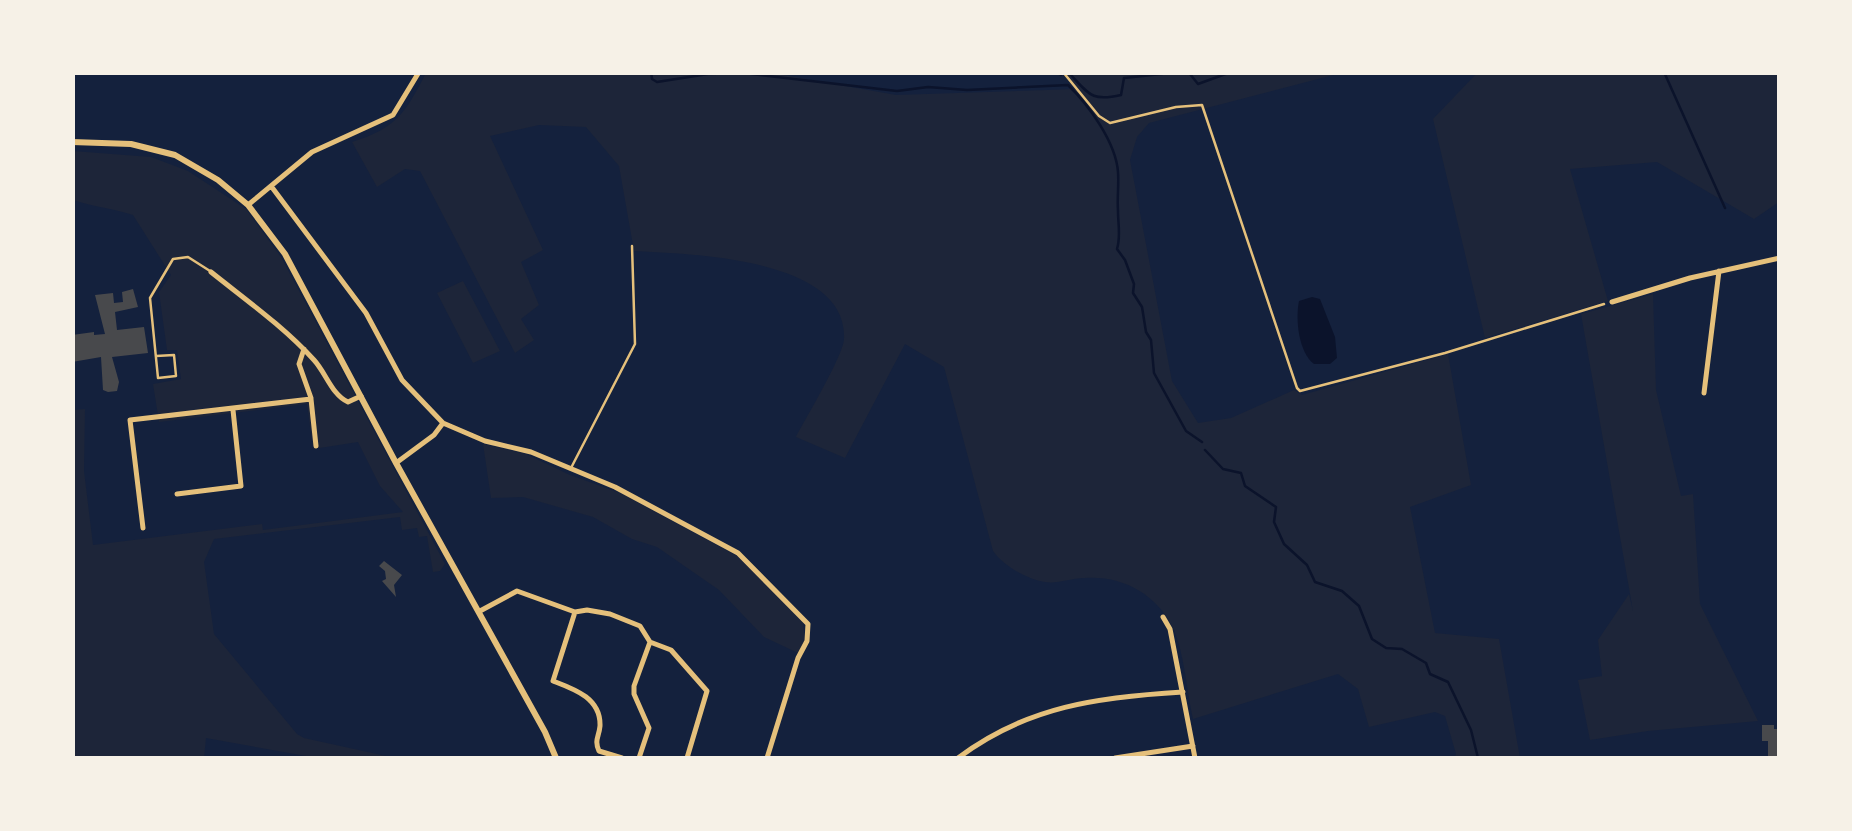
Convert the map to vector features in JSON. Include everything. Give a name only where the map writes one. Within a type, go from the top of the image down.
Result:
[{"type":"street","points":[[248,205],[312,152],[393,115],[419,72]]},
{"type":"street","points":[[72,142],[131,144],[175,155],[218,180],[248,205],[286,254],[556,758]]},
{"type":"street","points":[[270,186],[366,313],[402,380],[444,423],[615,487],[738,554],[808,624],[807,641],[798,658],[767,758]]},
{"type":"street","points":[[1610,303],[1719,271],[1780,258]]},
{"type":"street","points":[[1704,393],[1719,271]]},
{"type":"street","points":[[211,272],[304,349],[340,398],[348,402],[361,396]]},
{"type":"street","points":[[304,349],[300,364],[311,399],[316,446]]},
{"type":"street","points":[[143,528],[130,420],[311,399]]},
{"type":"street","points":[[178,494],[241,486],[233,410]]},
{"type":"street","points":[[396,464],[444,423]]},
{"type":"street","points":[[480,611],[517,591],[575,612],[610,614],[640,626],[650,642],[671,650],[707,691],[687,758]]},
{"type":"street","points":[[575,612],[553,682],[590,699],[601,723],[596,743],[599,751],[622,758]]},
{"type":"street","points":[[1163,617],[1170,629],[1195,758]]},
{"type":"street","points":[[639,758],[648,728],[634,686],[650,642]]},
{"type":"street","points":[[958,758],[989,735],[1046,714],[1108,697],[1183,692]]},
{"type":"street","points":[[1116,758],[1192,746]]},
{"type":"lane","points":[[570,469],[635,344],[632,246]]},
{"type":"lane","points":[[156,356],[174,355],[176,376],[158,378],[156,356],[151,292],[173,259],[188,257],[211,272]]},
{"type":"path","points":[[1063,72],[1098,116],[1110,122],[1202,105],[1300,391],[1445,353],[1610,303]]},
{"type":"shaded area","points":[[767,72],[896,95],[1078,89],[1066,73],[1341,73],[1149,123],[1137,137],[1130,160],[1172,381],[1198,423],[1231,418],[1294,390],[1302,395],[1448,354],[1471,485],[1410,507],[1435,633],[1499,639],[1520,758],[1454,758],[1445,716],[1435,712],[1369,727],[1358,689],[1338,674],[1193,719],[1177,638],[1166,616],[1147,596],[1124,583],[1098,578],[1038,580],[1009,567],[993,551],[944,367],[905,344],[845,458],[796,437],[842,347],[838,312],[820,291],[794,276],[761,265],[690,254],[634,251],[619,166],[586,127],[539,125],[490,136],[543,250],[521,262],[539,305],[521,319],[534,340],[515,353],[420,171],[405,169],[377,187],[352,142],[390,125],[412,99],[426,73]]},
{"type":"shaded area","points":[[1478,72],[1779,73],[1779,202],[1754,219],[1657,162],[1570,169],[1608,301],[1485,338],[1433,119]]},
{"type":"shaded area","points":[[73,151],[151,157],[188,171],[246,209],[281,257],[445,564],[440,571],[433,572],[427,536],[419,537],[417,528],[402,530],[400,517],[214,539],[204,562],[214,634],[297,734],[395,758],[317,758],[206,738],[204,758],[73,758],[73,410],[85,409],[84,471],[93,545],[262,524],[263,530],[403,512],[380,486],[358,442],[313,449],[307,404],[159,422],[153,384],[181,379],[177,350],[167,350],[159,292],[171,275],[133,215],[73,200]]},
{"type":"shaded area","points":[[463,281],[500,351],[473,363],[437,293]]},
{"type":"shaded area","points":[[1653,294],[1656,390],[1681,496],[1693,494],[1700,604],[1758,721],[1590,740],[1578,680],[1602,676],[1598,640],[1629,594],[1633,611],[1581,314]]},
{"type":"shaded area","points":[[1320,299],[1335,337],[1337,358],[1330,364],[1314,364],[1302,344],[1299,301]]},
{"type":"shaded area","points":[[483,444],[526,454],[620,493],[737,556],[803,622],[805,639],[798,653],[764,637],[719,590],[657,547],[632,539],[593,517],[523,497],[491,498]]},
{"type":"building","points":[[133,289],[138,307],[115,312],[117,330],[144,327],[148,353],[112,357],[119,382],[117,391],[108,392],[103,390],[101,357],[72,362],[72,335],[105,334],[95,295],[113,293],[114,303],[123,302],[122,292]]},
{"type":"building","points":[[384,561],[402,575],[394,585],[396,597],[382,581],[386,579],[385,571],[379,566]]},
{"type":"building","points":[[1762,725],[1780,729],[1780,758],[1768,758],[1768,741],[1762,741]]},
{"type":"waterway","points":[[651,72],[657,82],[743,73],[897,91],[1068,85],[1100,125],[1116,161],[1117,249],[1142,307],[1154,373],[1186,431],[1202,442]]},
{"type":"waterway","points":[[1055,72],[1061,75]]},
{"type":"waterway","points":[[1069,73],[1086,91],[1103,97],[1121,95],[1124,78],[1180,72]]},
{"type":"waterway","points":[[1181,72],[1190,74],[1198,84],[1231,72]]},
{"type":"waterway","points":[[1664,72],[1725,208]]},
{"type":"waterway","points":[[1205,450],[1223,469],[1241,473],[1245,486],[1276,507],[1274,522],[1284,544],[1307,565],[1315,582],[1342,591],[1359,606],[1372,639],[1386,648],[1402,649],[1426,663],[1430,674],[1448,682],[1471,730],[1478,758]]}]
